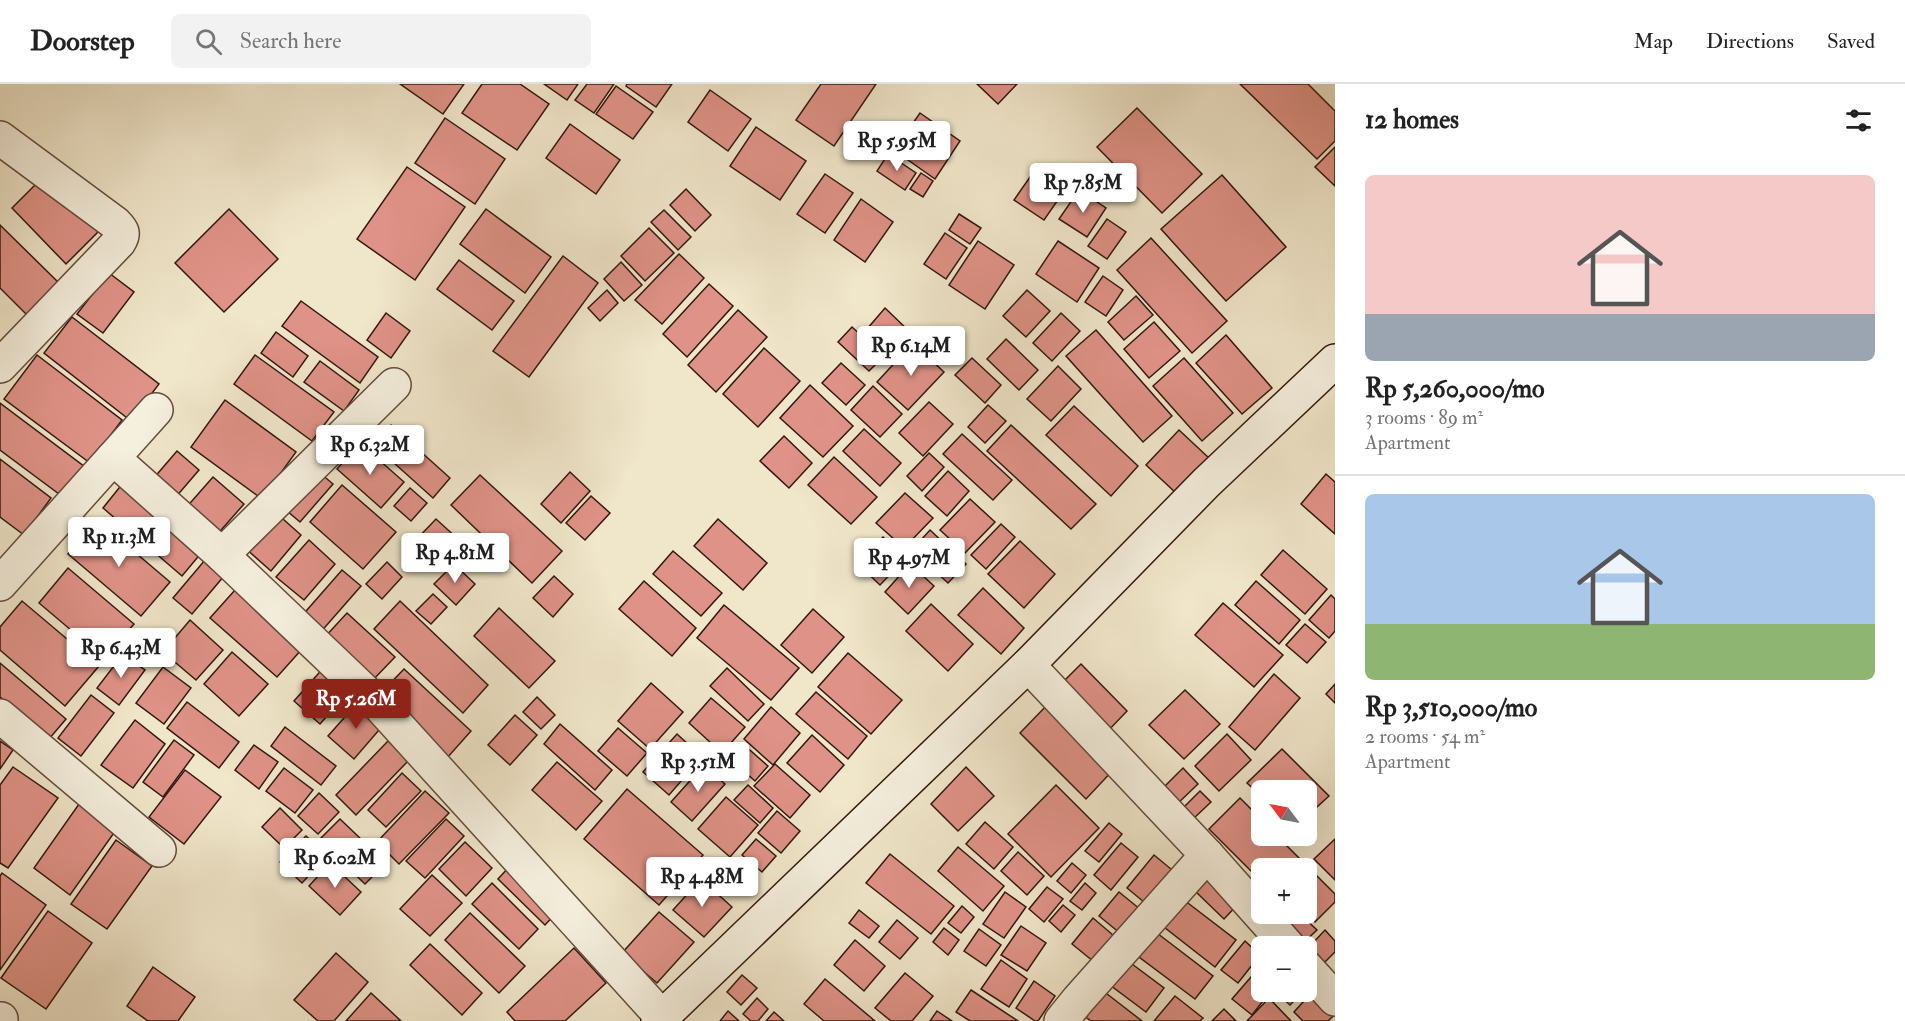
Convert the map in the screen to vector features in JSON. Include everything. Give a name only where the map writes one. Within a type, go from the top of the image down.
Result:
[{"type":"street","points":[[0,366],[123,236],[123,231],[115,223],[3,145]]},
{"type":"street","points":[[113,458],[222,555],[377,703],[660,1019],[1028,665],[1206,483],[1335,361]]},
{"type":"street","points":[[222,555],[394,385]]},
{"type":"street","points":[[0,584],[156,410]]},
{"type":"street","points":[[1028,665],[1207,855],[1279,936]]},
{"type":"street","points":[[0,716],[159,850]]},
{"type":"street","points":[[1061,1021],[1207,855]]},
{"type":"street","points":[[1317,979],[1335,999]]},
{"type":"building","points":[[400,84],[464,84],[443,114]]},
{"type":"building","points":[[482,84],[520,84],[549,104],[517,150],[462,113]]},
{"type":"building","points":[[544,84],[578,84],[567,100]]},
{"type":"building","points":[[587,84],[614,84],[594,113],[575,100]]},
{"type":"building","points":[[627,84],[672,84],[656,107],[626,86]]},
{"type":"building","points":[[821,84],[876,84],[834,146],[796,120]]},
{"type":"building","points":[[977,84],[1017,84],[998,104]]},
{"type":"building","points":[[1240,84],[1308,84],[1335,111],[1335,141],[1317,159]]},
{"type":"building","points":[[616,86],[653,112],[633,139],[596,114]]},
{"type":"building","points":[[710,90],[751,119],[728,151],[688,122]]},
{"type":"building","points":[[1137,108],[1202,174],[1162,213],[1097,147]]},
{"type":"building","points":[[920,113],[960,141],[935,179],[894,150]]},
{"type":"building","points":[[445,118],[505,159],[475,204],[415,163]]},
{"type":"building","points":[[570,124],[620,160],[596,194],[546,158]]},
{"type":"building","points":[[756,127],[806,161],[780,200],[730,166]]},
{"type":"building","points":[[1335,147],[1335,186],[1315,167]]},
{"type":"building","points":[[888,154],[916,173],[905,190],[877,171]]},
{"type":"building","points":[[407,167],[465,207],[415,280],[357,239]]},
{"type":"building","points":[[921,173],[933,181],[923,197],[910,189]]},
{"type":"building","points":[[825,174],[853,193],[825,233],[797,214]]},
{"type":"building","points":[[45,175],[99,231],[66,264],[12,208]]},
{"type":"building","points":[[1222,175],[1286,247],[1226,301],[1161,229]]},
{"type":"building","points":[[1030,177],[1060,197],[1044,220],[1014,200]]},
{"type":"building","points":[[686,189],[711,215],[695,231],[670,205]]},
{"type":"building","points":[[1079,190],[1106,208],[1087,237],[1059,219]]},
{"type":"building","points":[[861,199],[893,222],[865,262],[834,240]]},
{"type":"building","points":[[229,209],[278,259],[224,312],[175,263]]},
{"type":"building","points":[[486,209],[551,257],[525,293],[460,244]]},
{"type":"building","points":[[664,210],[691,237],[678,250],[651,222]]},
{"type":"building","points":[[959,214],[981,228],[970,244],[949,230]]},
{"type":"building","points":[[1107,219],[1126,232],[1107,259],[1088,246]]},
{"type":"building","points":[[0,225],[59,283],[27,315],[0,288]]},
{"type":"building","points":[[649,228],[674,253],[645,281],[621,256]]},
{"type":"building","points":[[945,233],[967,248],[946,279],[924,264]]},
{"type":"building","points":[[1151,238],[1227,321],[1192,353],[1117,270]]},
{"type":"building","points":[[978,241],[1014,265],[985,309],[949,285]]},
{"type":"building","points":[[1058,241],[1099,268],[1077,302],[1036,274]]},
{"type":"building","points":[[679,254],[704,278],[662,324],[635,300]]},
{"type":"building","points":[[563,256],[598,283],[529,377],[493,351]]},
{"type":"building","points":[[459,260],[514,301],[492,330],[437,289]]},
{"type":"building","points":[[621,262],[642,285],[624,301],[604,279]]},
{"type":"building","points":[[109,273],[134,292],[103,333],[77,314]]},
{"type":"building","points":[[1103,276],[1123,290],[1106,316],[1085,302]]},
{"type":"building","points":[[709,284],[733,306],[687,357],[663,334]]},
{"type":"building","points":[[607,290],[618,303],[600,321],[588,308]]},
{"type":"building","points":[[1027,290],[1050,311],[1026,337],[1003,316]]},
{"type":"building","points":[[1136,296],[1153,315],[1124,340],[1108,322]]},
{"type":"building","points":[[301,301],[378,357],[360,383],[282,326]]},
{"type":"building","points":[[885,308],[911,333],[893,353],[867,329]]},
{"type":"building","points":[[738,310],[767,337],[716,392],[688,365]]},
{"type":"building","points":[[386,313],[410,331],[391,358],[367,340]]},
{"type":"building","points":[[1061,313],[1080,331],[1052,361],[1033,343]]},
{"type":"building","points":[[72,317],[159,384],[131,421],[44,353]]},
{"type":"building","points":[[1154,322],[1180,351],[1149,378],[1124,349]]},
{"type":"building","points":[[852,327],[884,356],[869,371],[838,342]]},
{"type":"building","points":[[1096,330],[1172,416],[1143,442],[1066,356]]},
{"type":"building","points":[[276,332],[308,356],[293,377],[261,353]]},
{"type":"building","points":[[1226,335],[1272,388],[1242,414],[1196,363]]},
{"type":"building","points":[[1006,339],[1038,370],[1019,390],[987,359]]},
{"type":"building","points":[[913,343],[944,372],[908,410],[877,382]]},
{"type":"building","points":[[764,348],[800,381],[758,427],[723,394]]},
{"type":"building","points":[[37,355],[122,420],[90,463],[4,399]]},
{"type":"building","points":[[255,355],[334,412],[312,441],[234,384]]},
{"type":"building","points":[[972,358],[1001,385],[985,403],[955,375]]},
{"type":"building","points":[[1184,358],[1233,413],[1202,441],[1153,386]]},
{"type":"building","points":[[320,361],[359,390],[344,411],[304,382]]},
{"type":"building","points":[[841,363],[865,385],[846,405],[822,383]]},
{"type":"building","points":[[1058,366],[1081,389],[1051,421],[1027,399]]},
{"type":"building","points":[[810,385],[853,426],[823,457],[780,418]]},
{"type":"building","points":[[873,386],[902,414],[880,437],[851,410]]},
{"type":"building","points":[[225,400],[296,452],[262,499],[191,447]]},
{"type":"building","points":[[929,402],[953,424],[923,456],[899,433]]},
{"type":"building","points":[[0,403],[85,467],[63,497],[0,450]]},
{"type":"building","points":[[988,405],[1006,421],[985,443],[968,427]]},
{"type":"building","points":[[1074,406],[1138,466],[1111,496],[1046,435]]},
{"type":"building","points":[[391,425],[450,478],[433,498],[374,445]]},
{"type":"building","points":[[1011,425],[1096,504],[1071,529],[987,451]]},
{"type":"building","points":[[864,429],[901,463],[880,486],[843,451]]},
{"type":"building","points":[[1179,430],[1210,459],[1177,494],[1146,465]]},
{"type":"building","points":[[962,434],[1012,480],[993,500],[943,454]]},
{"type":"building","points":[[784,436],[812,463],[789,488],[760,461]]},
{"type":"building","points":[[360,443],[404,482],[381,508],[337,469]]},
{"type":"building","points":[[177,451],[199,470],[175,498],[153,479]]},
{"type":"building","points":[[929,453],[944,467],[922,491],[907,476]]},
{"type":"building","points":[[834,457],[877,497],[851,524],[808,485]]},
{"type":"building","points":[[0,459],[51,498],[24,535],[0,517]]},
{"type":"building","points":[[313,467],[333,484],[300,522],[280,505]]},
{"type":"building","points":[[948,471],[969,491],[947,516],[925,496]]},
{"type":"building","points":[[570,472],[590,491],[561,523],[541,504]]},
{"type":"building","points":[[1326,474],[1335,482],[1335,534],[1301,504]]},
{"type":"building","points":[[480,475],[562,551],[532,583],[451,505]]},
{"type":"building","points":[[213,477],[244,504],[215,537],[184,510]]},
{"type":"building","points":[[127,478],[207,546],[182,576],[103,508]]},
{"type":"building","points":[[342,485],[396,532],[363,569],[310,522]]},
{"type":"building","points":[[410,488],[427,503],[411,521],[394,506]]},
{"type":"building","points":[[905,493],[933,518],[904,548],[876,523]]},
{"type":"building","points":[[591,496],[610,513],[585,540],[566,523]]},
{"type":"building","points":[[970,499],[995,522],[965,553],[940,530]]},
{"type":"building","points":[[274,511],[301,535],[271,571],[244,547]]},
{"type":"building","points":[[436,519],[459,540],[438,562],[415,541]]},
{"type":"building","points":[[718,519],[767,563],[743,590],[694,546]]},
{"type":"building","points":[[97,520],[170,582],[141,616],[68,554]]},
{"type":"building","points":[[1001,524],[1015,537],[986,569],[971,555]]},
{"type":"building","points":[[930,530],[966,564],[948,583],[912,550]]},
{"type":"building","points":[[883,537],[906,558],[880,585],[858,564]]},
{"type":"building","points":[[309,540],[335,564],[304,600],[276,577]]},
{"type":"building","points":[[1020,541],[1055,574],[1024,608],[988,574]]},
{"type":"building","points":[[1283,550],[1327,589],[1305,614],[1261,575]]},
{"type":"building","points":[[673,551],[722,593],[701,616],[653,574]]},
{"type":"building","points":[[205,560],[224,576],[192,614],[173,598]]},
{"type":"building","points":[[387,562],[402,577],[382,599],[366,584]]},
{"type":"building","points":[[454,564],[475,584],[456,605],[434,584]]},
{"type":"building","points":[[910,564],[934,586],[908,614],[885,592]]},
{"type":"building","points":[[68,568],[134,624],[104,658],[39,603]]},
{"type":"building","points":[[342,570],[361,586],[319,634],[300,618]]},
{"type":"building","points":[[554,576],[573,594],[553,617],[533,598]]},
{"type":"building","points":[[644,581],[696,628],[672,656],[619,609]]},
{"type":"building","points":[[1256,581],[1300,620],[1279,644],[1235,605]]},
{"type":"building","points":[[983,588],[1024,628],[1001,654],[958,615]]},
{"type":"building","points":[[235,590],[302,649],[277,677],[210,618]]},
{"type":"building","points":[[433,594],[447,607],[431,624],[416,611]]},
{"type":"building","points":[[1331,595],[1335,599],[1335,631],[1329,638],[1309,620]]},
{"type":"building","points":[[22,601],[99,666],[65,706],[0,650],[0,627]]},
{"type":"building","points":[[400,601],[488,685],[463,713],[374,629]]},
{"type":"building","points":[[1223,603],[1283,655],[1254,687],[1195,635]]},
{"type":"building","points":[[931,604],[973,644],[948,671],[906,631]]},
{"type":"building","points":[[724,605],[799,668],[771,700],[697,638]]},
{"type":"building","points":[[499,608],[555,661],[529,688],[474,636]]},
{"type":"building","points":[[813,609],[844,637],[812,673],[781,645]]},
{"type":"building","points":[[347,613],[395,657],[371,682],[324,638]]},
{"type":"building","points":[[190,620],[223,650],[196,680],[163,652]]},
{"type":"building","points":[[1305,624],[1326,642],[1307,663],[1286,645]]},
{"type":"building","points":[[232,652],[268,684],[239,716],[204,684]]},
{"type":"building","points":[[848,653],[902,700],[871,734],[818,687]]},
{"type":"building","points":[[123,654],[145,670],[119,705],[97,688]]},
{"type":"building","points":[[0,663],[66,719],[49,739],[0,697]]},
{"type":"building","points":[[1081,664],[1127,711],[1105,734],[1058,687]]},
{"type":"building","points":[[326,665],[352,688],[320,724],[294,701]]},
{"type":"building","points":[[163,667],[191,688],[164,724],[136,703]]},
{"type":"building","points":[[727,668],[764,704],[748,721],[710,686]]},
{"type":"building","points":[[404,669],[471,731],[447,758],[379,695]]},
{"type":"building","points":[[1274,674],[1300,698],[1255,750],[1229,727]]},
{"type":"building","points":[[651,683],[683,712],[650,749],[618,721]]},
{"type":"building","points":[[1335,684],[1335,703],[1326,694]]},
{"type":"building","points":[[1185,690],[1220,724],[1184,759],[1149,725]]},
{"type":"building","points":[[816,692],[867,736],[848,759],[796,714]]},
{"type":"building","points":[[91,695],[114,713],[81,756],[58,738]]},
{"type":"building","points":[[537,697],[555,715],[541,729],[523,712]]},
{"type":"building","points":[[711,698],[745,727],[722,753],[689,723]]},
{"type":"building","points":[[359,701],[385,723],[354,759],[328,736]]},
{"type":"building","points":[[187,702],[239,742],[219,768],[167,728]]},
{"type":"building","points":[[1049,703],[1115,768],[1086,799],[1020,733]]},
{"type":"building","points":[[771,707],[800,733],[773,765],[744,739]]},
{"type":"building","points":[[515,715],[537,735],[510,765],[488,745]]},
{"type":"building","points":[[135,720],[165,744],[133,788],[101,765]]},
{"type":"building","points":[[560,724],[612,770],[595,790],[544,744]]},
{"type":"building","points":[[285,727],[336,766],[321,785],[271,746]]},
{"type":"building","points":[[618,728],[647,753],[627,776],[598,751]]},
{"type":"building","points":[[677,734],[702,757],[669,795],[643,772]]},
{"type":"building","points":[[1227,734],[1251,760],[1219,791],[1195,766]]},
{"type":"building","points":[[812,735],[844,765],[820,792],[787,763]]},
{"type":"building","points":[[174,740],[194,755],[163,797],[143,782]]},
{"type":"building","points":[[0,741],[13,750],[0,769]]},
{"type":"building","points":[[388,741],[409,760],[356,815],[336,795]]},
{"type":"building","points":[[743,744],[768,766],[755,781],[730,759]]},
{"type":"building","points":[[254,745],[278,762],[259,789],[235,770]]},
{"type":"building","points":[[1282,749],[1313,780],[1251,780],[1251,787],[1247,783]]},
{"type":"building","points":[[557,762],[602,801],[576,830],[532,790]]},
{"type":"building","points":[[775,764],[810,795],[790,818],[754,786]]},
{"type":"building","points":[[704,765],[725,784],[692,821],[671,802]]},
{"type":"building","points":[[13,767],[58,798],[8,868],[0,863],[0,785]]},
{"type":"building","points":[[966,767],[994,796],[958,831],[931,804]]},
{"type":"building","points":[[284,768],[313,790],[295,813],[266,791]]},
{"type":"building","points":[[1183,768],[1198,784],[1175,806],[1160,791]]},
{"type":"building","points":[[185,770],[221,797],[184,844],[149,817]]},
{"type":"building","points":[[402,773],[421,791],[386,827],[368,810]]},
{"type":"building","points":[[1317,784],[1329,796],[1317,807]]},
{"type":"building","points":[[748,785],[773,808],[760,823],[734,800]]},
{"type":"building","points":[[1056,785],[1099,828],[1051,877],[1008,834]]},
{"type":"building","points":[[627,789],[703,855],[659,905],[584,839]]},
{"type":"building","points":[[425,791],[449,813],[399,864],[377,842]]},
{"type":"building","points":[[1200,791],[1211,802],[1192,820],[1182,809]]},
{"type":"building","points":[[319,793],[339,812],[318,834],[298,816]]},
{"type":"building","points":[[726,797],[758,825],[730,857],[698,829]]},
{"type":"building","points":[[1240,798],[1251,809],[1251,846],[1287,846],[1299,858],[1251,858],[1251,871],[1209,829]]},
{"type":"building","points":[[79,804],[116,830],[70,895],[34,868]]},
{"type":"building","points":[[280,808],[302,830],[284,848],[262,827]]},
{"type":"building","points":[[777,811],[800,831],[781,853],[758,833]]},
{"type":"building","points":[[340,819],[386,863],[365,884],[319,840]]},
{"type":"building","points":[[446,819],[464,836],[425,878],[406,861]]},
{"type":"building","points":[[985,822],[1013,847],[994,869],[966,844]]},
{"type":"building","points":[[1109,823],[1122,834],[1099,862],[1085,851]]},
{"type":"building","points":[[306,836],[327,856],[302,883],[280,862]]},
{"type":"building","points":[[756,839],[776,856],[762,872],[742,855]]},
{"type":"building","points":[[1335,839],[1335,880],[1317,862],[1317,858],[1315,858]]},
{"type":"building","points":[[116,840],[152,866],[107,929],[71,904]]},
{"type":"building","points":[[465,842],[492,868],[466,896],[439,869]]},
{"type":"building","points":[[1121,843],[1138,857],[1111,890],[1094,875]]},
{"type":"building","points":[[958,847],[1004,886],[983,911],[938,871]]},
{"type":"building","points":[[1018,852],[1044,876],[1027,895],[1001,871]]},
{"type":"building","points":[[890,854],[954,906],[931,934],[866,883]]},
{"type":"building","points":[[1154,855],[1177,874],[1150,907],[1127,888]]},
{"type":"building","points":[[330,863],[361,892],[340,915],[309,886]]},
{"type":"building","points":[[1072,863],[1086,875],[1071,893],[1057,881]]},
{"type":"building","points":[[509,867],[557,912],[545,925],[498,879]]},
{"type":"building","points":[[2,873],[46,905],[0,970],[0,876]]},
{"type":"building","points":[[432,875],[462,903],[430,936],[400,909]]},
{"type":"building","points":[[1211,875],[1241,901],[1224,919],[1195,891]]},
{"type":"building","points":[[1317,876],[1335,894],[1335,902],[1317,920]]},
{"type":"building","points":[[701,879],[732,907],[704,937],[673,910]]},
{"type":"building","points":[[492,883],[538,929],[519,949],[472,904]]},
{"type":"building","points":[[1085,883],[1096,893],[1082,910],[1070,901]]},
{"type":"building","points":[[1047,887],[1063,899],[1044,922],[1029,909]]},
{"type":"building","points":[[1005,892],[1026,907],[1004,938],[983,924]]},
{"type":"building","points":[[1119,892],[1146,914],[1126,938],[1099,916]]},
{"type":"building","points":[[1184,900],[1236,940],[1215,967],[1164,927]]},
{"type":"building","points":[[1063,905],[1075,915],[1061,932],[1049,921]]},
{"type":"building","points":[[962,906],[974,917],[961,933],[948,923]]},
{"type":"building","points":[[859,910],[879,926],[869,938],[849,923]]},
{"type":"building","points":[[48,911],[92,943],[46,1009],[1,978]]},
{"type":"building","points":[[659,912],[694,942],[657,983],[622,953]]},
{"type":"building","points":[[470,913],[525,966],[499,993],[445,940]]},
{"type":"building","points":[[1093,918],[1120,941],[1099,966],[1072,944]]},
{"type":"building","points":[[897,920],[918,938],[900,959],[879,942]]},
{"type":"building","points":[[1282,924],[1311,924],[1317,930],[1311,936],[1294,936]]},
{"type":"building","points":[[1021,926],[1046,943],[1027,971],[1001,955]]},
{"type":"building","points":[[944,928],[959,940],[948,955],[933,942]]},
{"type":"building","points":[[979,929],[1001,945],[986,966],[964,951]]},
{"type":"building","points":[[1153,930],[1213,976],[1195,999],[1135,954]]},
{"type":"building","points":[[1325,930],[1335,941],[1335,952],[1324,963],[1317,956],[1317,938]]},
{"type":"building","points":[[855,940],[885,966],[864,991],[834,965]]},
{"type":"building","points":[[1245,941],[1251,947],[1251,966],[1238,983],[1221,970]]},
{"type":"building","points":[[430,944],[482,993],[462,1015],[410,965]]},
{"type":"building","points":[[574,948],[606,983],[565,1021],[515,1021],[507,1012]]},
{"type":"building","points":[[336,953],[368,982],[334,1021],[318,1021],[294,1000]]},
{"type":"building","points":[[1001,960],[1027,979],[1009,1007],[981,989]]},
{"type":"building","points":[[1128,961],[1164,988],[1146,1012],[1110,985]]},
{"type":"building","points":[[153,967],[195,997],[178,1021],[148,1021],[127,1006]]},
{"type":"building","points":[[905,973],[933,996],[912,1021],[891,1021],[875,1008]]},
{"type":"building","points":[[742,975],[757,988],[741,1005],[727,992]]},
{"type":"building","points":[[1251,977],[1251,1002],[1262,1002],[1252,1015],[1232,999]]},
{"type":"building","points":[[825,979],[875,1021],[824,1021],[804,1004]]},
{"type":"building","points":[[1034,981],[1055,996],[1038,1021],[1016,1008]]},
{"type":"building","points":[[971,990],[1018,1021],[970,1021],[956,1012]]},
{"type":"building","points":[[1102,990],[1142,1021],[1091,1021],[1083,1015]]},
{"type":"building","points":[[371,993],[401,1021],[346,1021]]},
{"type":"building","points":[[1317,993],[1335,1014],[1328,1021],[1303,1021],[1294,1012],[1303,1002],[1317,1002]]},
{"type":"building","points":[[1175,996],[1203,1018],[1200,1021],[1154,1021]]},
{"type":"building","points":[[757,998],[768,1009],[758,1021],[751,1021],[743,1014]]},
{"type":"building","points":[[1265,1002],[1273,1002],[1291,1021],[1247,1021]]},
{"type":"building","points":[[1224,1009],[1236,1021],[1212,1021]]},
{"type":"building","points":[[728,1011],[739,1021],[720,1021]]},
{"type":"building","points":[[937,1011],[952,1021],[930,1021]]},
{"type":"building","points":[[774,1012],[784,1021],[766,1021]]}]
